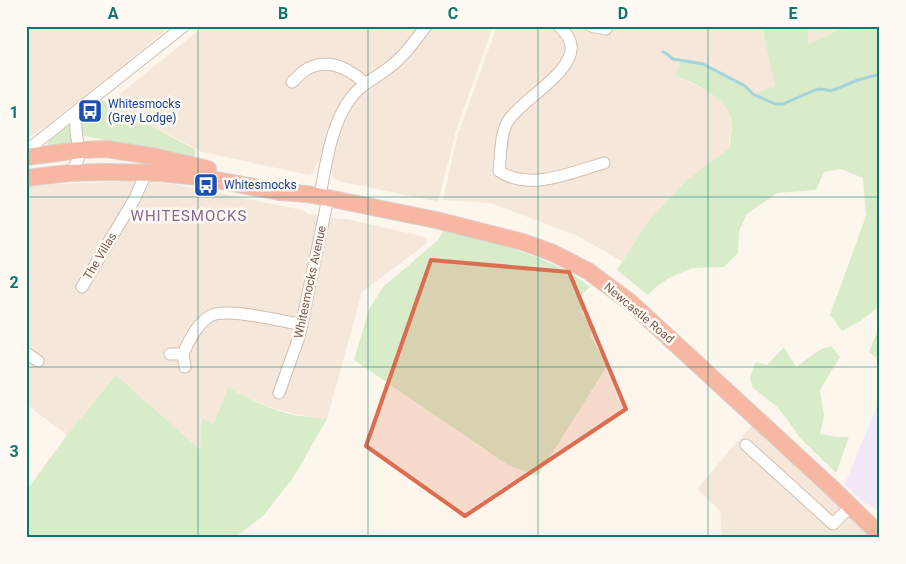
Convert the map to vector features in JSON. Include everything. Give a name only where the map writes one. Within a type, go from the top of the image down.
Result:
[{"type":"highway","points":[[30,154],[107,149],[157,157],[279,184],[318,196]]},
{"type":"highway","points":[[26,178],[69,173],[146,173],[200,177],[280,192],[318,196]]},
{"type":"highway","name":"Newcastle Road","points":[[318,196],[444,222],[523,242],[553,253],[588,271],[630,302],[880,535]]},
{"type":"street","points":[[49,176],[41,170],[30,154],[41,139],[184,26]]},
{"type":"street","name":"Whitesmocks Avenue","points":[[279,393],[302,325],[318,196],[338,122],[347,103],[356,92],[365,83],[388,69],[402,57],[426,26]]},
{"type":"street","points":[[559,26],[569,37],[572,46],[568,62],[508,121],[503,133],[499,170],[505,175],[536,181],[548,180],[604,163]]},
{"type":"street","points":[[591,26],[606,29]]},
{"type":"street","points":[[292,82],[313,66],[334,64],[346,69],[365,83]]},
{"type":"street","points":[[69,173],[77,165],[80,150],[76,134],[76,120],[82,107]]},
{"type":"street","name":"The Villas","points":[[82,287],[135,198],[146,173]]},
{"type":"street","points":[[185,367],[182,354],[189,340],[205,319],[211,315],[219,313],[250,315],[302,325]]},
{"type":"street","points":[[26,353],[38,362]]},
{"type":"street","points":[[170,354],[182,354]]},
{"type":"street","points":[[746,445],[833,524],[850,507]]},
{"type":"highlighted area","points":[[431,260],[569,272],[626,409],[465,516],[366,446]]},
{"type":"shaded area","points":[[26,26],[171,26],[46,126],[26,139]]},
{"type":"shaded area","points":[[204,26],[493,26],[456,131],[438,202],[339,181],[333,177],[332,167],[317,163],[312,174],[309,175],[202,152],[109,103]]},
{"type":"shaded area","points":[[497,26],[762,26],[776,86],[753,94],[745,86],[703,64],[680,61],[675,76],[704,89],[718,98],[727,108],[732,124],[729,141],[730,148],[688,179],[650,219],[623,262],[578,236],[491,203],[443,200],[457,137]]},
{"type":"shaded area","points":[[808,26],[847,26],[807,46]]},
{"type":"shaded area","points":[[140,181],[174,184],[302,210],[308,214],[347,219],[425,237],[427,240],[426,244],[362,292],[327,419],[298,415],[269,407],[228,387],[214,424],[203,419],[200,451],[116,375],[67,435],[26,404],[26,185]]},
{"type":"shaded area","points":[[880,387],[880,511],[861,501],[845,484],[878,403],[877,392]]},
{"type":"shaded area","points":[[757,420],[880,538],[722,538],[720,511],[697,489]]},
{"type":"green space","points":[[762,26],[808,26],[808,45],[847,26],[880,26],[880,308],[877,308],[862,320],[842,331],[830,315],[866,216],[863,178],[841,169],[824,172],[816,190],[777,193],[747,214],[739,231],[738,253],[724,267],[692,268],[669,278],[648,295],[617,270],[650,219],[688,179],[730,148],[732,124],[730,115],[711,93],[675,76],[680,61],[703,64],[745,86],[753,94],[775,86]]},
{"type":"green space","points":[[101,99],[196,150],[194,159],[81,135],[80,124],[82,119],[88,110]]},
{"type":"green space","points":[[70,122],[72,143],[47,148],[49,140]]},
{"type":"green space","points":[[444,230],[501,245],[539,258],[557,266],[590,287],[580,296],[585,304],[581,313],[596,327],[590,335],[607,366],[538,476],[508,465],[354,360],[369,309],[383,287],[437,241]]},
{"type":"green space","points":[[880,324],[880,345],[876,358],[869,352]]},
{"type":"green space","points":[[831,346],[840,357],[820,390],[824,416],[820,434],[849,437],[836,473],[799,437],[776,406],[753,388],[750,378],[755,363],[767,365],[784,347],[796,367],[821,349]]},
{"type":"green space","points":[[116,375],[200,450],[202,418],[214,424],[228,387],[254,401],[281,412],[327,419],[293,478],[263,516],[234,538],[26,538],[26,491],[67,435]]},
{"type":"waterway","points":[[663,52],[673,59],[703,64],[745,86],[753,94],[775,104],[783,104],[815,90],[831,91],[858,80],[880,74]]},
{"type":"place","name":"Whitesmocks (Grey Lodge)","points":[[90,111]]},
{"type":"place","name":"Whitesmocks","points":[[206,185]]},
{"type":"district","name":"WHITESMOCKS","points":[[189,216]]}]
